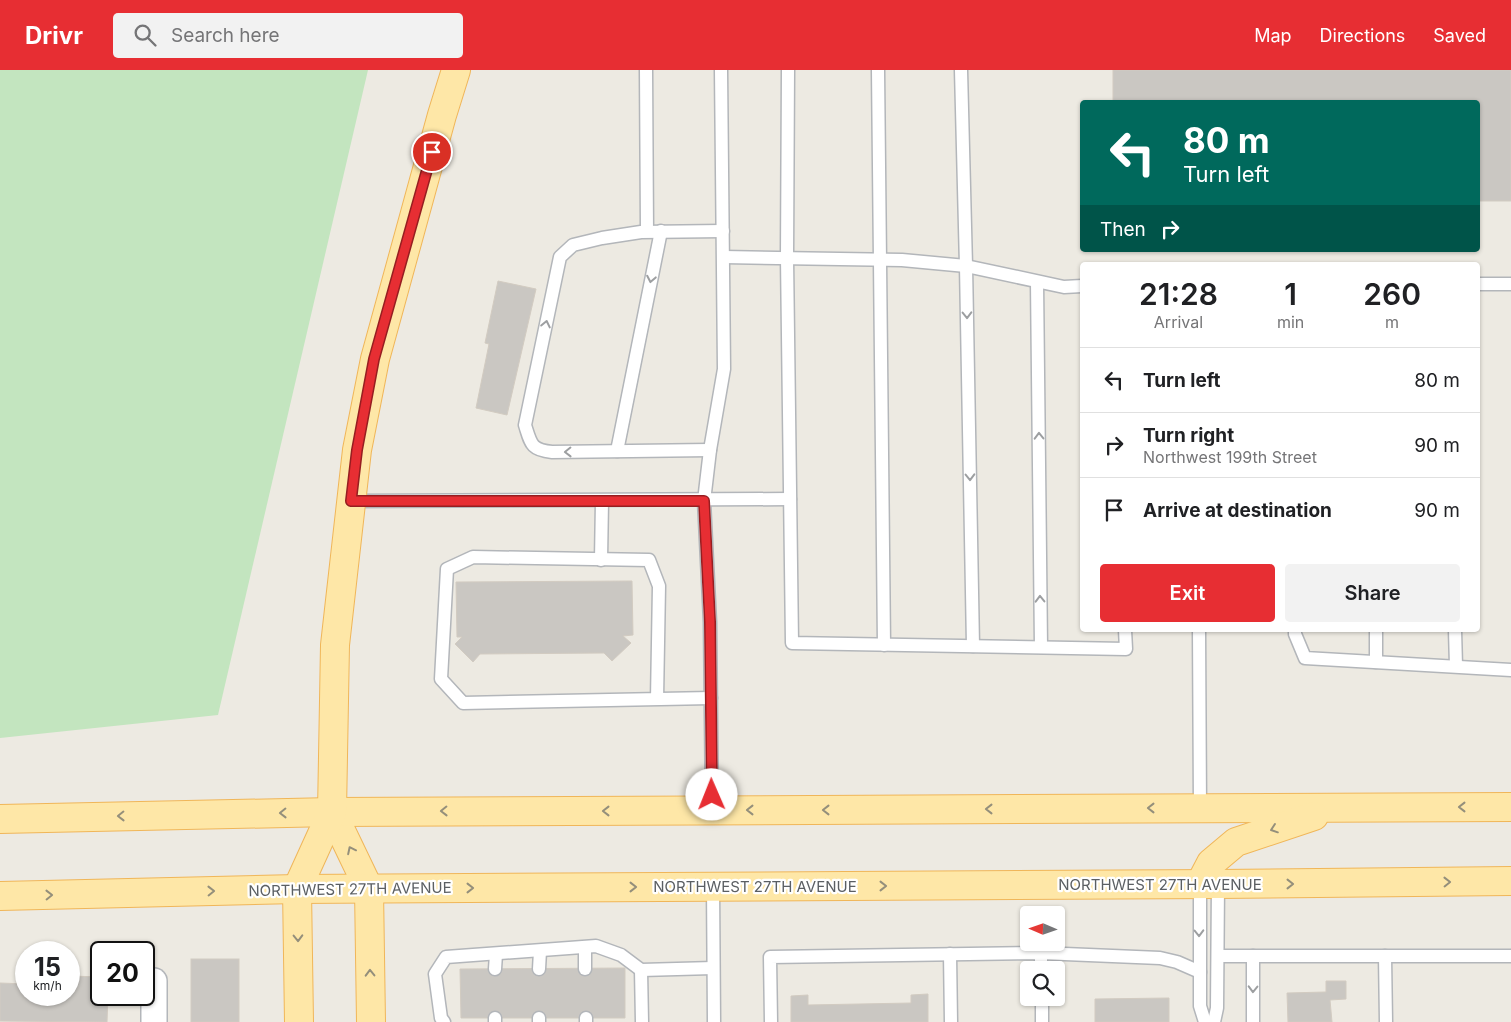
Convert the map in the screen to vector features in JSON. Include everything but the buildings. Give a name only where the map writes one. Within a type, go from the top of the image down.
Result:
[{"type":"main road","points":[[299,1022],[297,889],[332,812],[335,645],[357,450],[374,359],[456,70]]},
{"type":"main road","points":[[0,819],[332,812],[1511,807]]},
{"type":"main road","points":[[1209,884],[1211,862],[1236,842],[1337,808]]},
{"type":"main road","points":[[332,812],[369,889],[371,1022]]},
{"type":"main road","name":"NORTHWEST 27TH AVENUE","points":[[0,896],[297,889],[1511,881]]},
{"type":"street","points":[[154,1006],[154,1022]]},
{"type":"lane","points":[[646,70],[647,231]]},
{"type":"lane","points":[[712,810],[710,622],[704,501],[710,450],[724,370],[721,70]]},
{"type":"lane","points":[[788,70],[787,258],[792,643],[1126,649],[1125,632]]},
{"type":"lane","points":[[878,70],[884,644]]},
{"type":"lane","points":[[961,70],[973,646]]},
{"type":"lane","points":[[710,450],[540,451],[531,443],[525,425],[560,257],[574,245],[602,238],[647,231],[723,231]]},
{"type":"lane","points":[[617,452],[661,231]]},
{"type":"lane","points":[[724,257],[902,260],[966,266],[1037,282],[1080,286]]},
{"type":"lane","points":[[1037,282],[1041,647]]},
{"type":"lane","points":[[1480,284],[1511,284]]},
{"type":"lane","points":[[351,501],[704,501],[790,499]]},
{"type":"lane","points":[[601,560],[602,501]]},
{"type":"lane","points":[[657,699],[659,586],[649,560],[473,557],[447,569],[441,679],[463,703],[711,698]]},
{"type":"lane","points":[[1199,632],[1200,808]]},
{"type":"lane","points":[[1295,632],[1304,658],[1511,670]]},
{"type":"lane","points":[[1376,632],[1376,662]]},
{"type":"lane","points":[[1456,632],[1456,666]]},
{"type":"lane","points":[[1209,884],[1218,956],[1217,1008],[1214,1022]]},
{"type":"lane","points":[[1205,1022],[1200,1006],[1200,972],[1209,884]]},
{"type":"lane","points":[[713,886],[714,1022]]},
{"type":"lane","points":[[444,1022],[441,1018],[435,974],[446,957],[596,946],[621,955],[641,970],[713,968]]},
{"type":"lane","points":[[585,948],[585,968]]},
{"type":"lane","points":[[540,951],[540,969]]},
{"type":"lane","points":[[771,1022],[770,957],[1041,953],[1160,958],[1177,962],[1200,972]]},
{"type":"lane","points":[[1041,953],[1041,961]]},
{"type":"lane","points":[[495,969],[496,954]]},
{"type":"lane","points":[[950,954],[951,1022]]},
{"type":"lane","points":[[1218,956],[1511,956]]},
{"type":"lane","points":[[1253,956],[1253,1022]]},
{"type":"lane","points":[[1385,956],[1386,1022]]},
{"type":"lane","points":[[641,970],[642,1022]]},
{"type":"lane","points":[[1042,1006],[1042,1022]]},
{"type":"green space","points":[[0,70],[368,70],[218,715],[0,738]]},
{"type":"route","points":[[432,152],[374,359],[357,450],[351,501],[704,501],[710,622],[712,795]]}]
